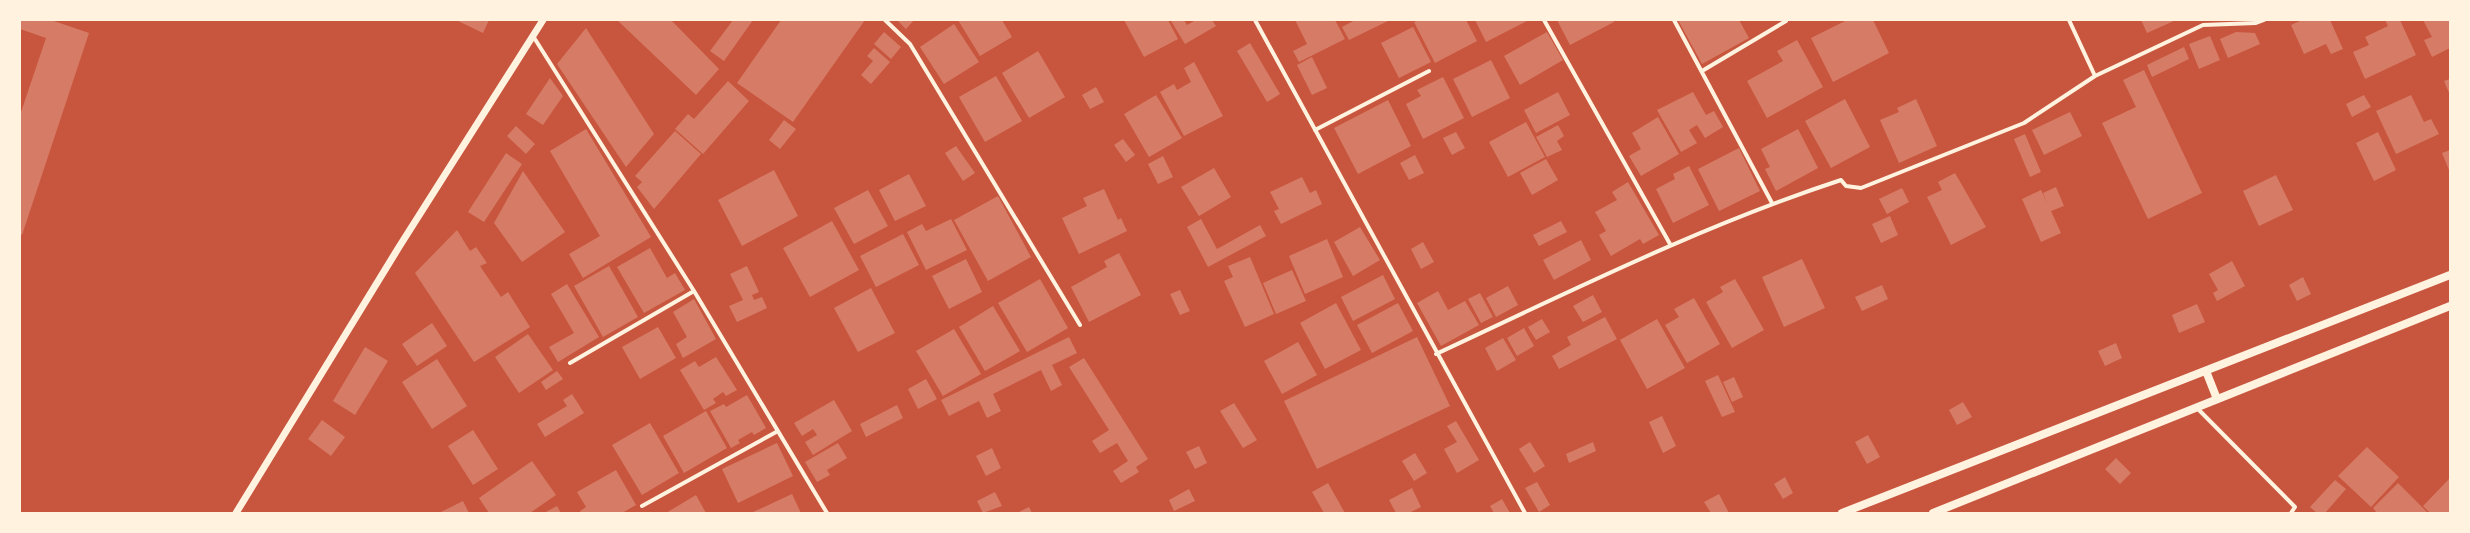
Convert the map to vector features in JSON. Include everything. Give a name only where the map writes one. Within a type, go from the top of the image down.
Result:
[{"type":"main road","points":[[1842,513],[2450,275]]},
{"type":"main road","points":[[1934,513],[2450,306]]},
{"type":"main road","points":[[2206,371],[2217,399]]},
{"type":"street","points":[[236,513],[395,254],[543,20]]},
{"type":"street","points":[[885,20],[910,44],[1080,324]]},
{"type":"street","points":[[1255,20],[1436,354],[1525,513]]},
{"type":"street","points":[[1544,20],[1670,244]]},
{"type":"street","points":[[1674,20],[1772,203]]},
{"type":"street","points":[[2069,20],[2095,76]]},
{"type":"street","points":[[2200,20],[2202,25]]},
{"type":"street","points":[[1436,354],[1670,244],[1772,203],[1841,180],[1846,186],[1862,188],[2024,123],[2095,76],[2202,25],[2256,23],[2264,20]]},
{"type":"street","points":[[1702,71],[1786,22]]},
{"type":"street","points":[[533,36],[694,290],[827,513]]},
{"type":"street","points":[[1315,130],[1429,71]]},
{"type":"street","points":[[570,363],[694,290]]},
{"type":"street","points":[[2196,407],[2295,508],[2290,513]]},
{"type":"street","points":[[642,506],[778,431]]},
{"type":"building","points":[[20,20],[51,20],[89,33],[22,235],[20,234],[20,115],[46,38],[20,29]]},
{"type":"building","points":[[456,20],[489,20],[483,33]]},
{"type":"building","points":[[617,20],[671,20],[719,69],[696,95]]},
{"type":"building","points":[[733,20],[753,20],[724,61],[710,51]]},
{"type":"building","points":[[781,20],[865,20],[793,122],[737,83]]},
{"type":"building","points":[[897,20],[914,20],[906,29]]},
{"type":"building","points":[[958,20],[1002,20],[1012,37],[980,56]]},
{"type":"building","points":[[1124,20],[1168,20],[1178,39],[1144,57]]},
{"type":"building","points":[[1184,20],[1187,25],[1196,20],[1212,20],[1216,26],[1185,44],[1171,21]]},
{"type":"building","points":[[1295,20],[1335,20],[1345,39],[1299,62],[1293,51],[1307,44]]},
{"type":"building","points":[[1355,20],[1390,20],[1349,40],[1342,27]]},
{"type":"building","points":[[1419,20],[1466,20],[1477,41],[1435,63],[1414,22]]},
{"type":"building","points":[[1475,20],[1529,20],[1486,42]]},
{"type":"building","points":[[1557,20],[1613,20],[1614,22],[1570,45]]},
{"type":"building","points":[[1678,20],[1739,20],[1749,38],[1702,64]]},
{"type":"building","points":[[1847,20],[1873,20],[1889,53],[1833,82],[1811,38]]},
{"type":"building","points":[[2141,20],[2176,20],[2147,33]]},
{"type":"building","points":[[2302,20],[2330,20],[2343,49],[2331,54],[2326,44],[2304,54],[2291,25]]},
{"type":"building","points":[[2385,20],[2400,20],[2416,55],[2365,79],[2353,52],[2369,45],[2365,37],[2388,26]]},
{"type":"building","points":[[2423,20],[2450,20],[2450,48],[2432,57],[2424,40],[2432,37]]},
{"type":"building","points":[[954,24],[979,62],[944,84],[920,47]]},
{"type":"building","points":[[1413,27],[1431,62],[1399,78],[1381,43]]},
{"type":"building","points":[[586,28],[654,134],[626,167],[557,64]]},
{"type":"building","points":[[884,32],[901,47],[891,59],[874,44]]},
{"type":"building","points":[[1547,32],[1563,60],[1520,85],[1504,56]]},
{"type":"building","points":[[2236,32],[2255,33],[2260,44],[2228,58],[2220,39]]},
{"type":"building","points":[[2210,36],[2220,60],[2199,69],[2189,44]]},
{"type":"building","points":[[1797,40],[1823,87],[1767,118],[1747,81],[1783,61],[1777,51]]},
{"type":"building","points":[[1250,43],[1280,94],[1267,102],[1237,51]]},
{"type":"building","points":[[2184,47],[2189,59],[2152,77],[2147,65]]},
{"type":"building","points":[[874,48],[890,62],[871,84],[861,75],[873,61],[867,56]]},
{"type":"building","points":[[1038,51],[1065,97],[1029,118],[1002,73]]},
{"type":"building","points":[[1312,57],[1327,88],[1312,95],[1297,65]]},
{"type":"building","points":[[1491,60],[1510,98],[1472,117],[1453,79]]},
{"type":"building","points":[[1194,62],[1223,116],[1184,136],[1160,92],[1174,84],[1177,90],[1191,82],[1184,68]]},
{"type":"building","points":[[2144,70],[2202,193],[2148,219],[2102,123],[2136,107],[2123,80]]},
{"type":"building","points":[[996,76],[1022,121],[985,142],[959,97]]},
{"type":"building","points":[[1443,77],[1464,118],[1423,139],[1406,104],[1421,96],[1417,90]]},
{"type":"building","points":[[550,78],[563,96],[543,125],[526,114]]},
{"type":"building","points":[[2450,79],[2450,95],[2444,81]]},
{"type":"building","points":[[728,81],[749,101],[703,154],[675,129],[688,114],[694,119]]},
{"type":"building","points":[[1096,87],[1104,102],[1090,109],[1082,95]]},
{"type":"building","points":[[1558,92],[1570,115],[1536,133],[1524,110]]},
{"type":"building","points":[[1693,92],[1706,115],[1714,111],[1723,127],[1705,138],[1697,125],[1689,130],[1697,143],[1681,152],[1657,110]]},
{"type":"building","points":[[1156,95],[1182,138],[1149,157],[1124,114]]},
{"type":"building","points":[[2364,95],[2371,107],[2352,117],[2346,104]]},
{"type":"building","points":[[2411,95],[2424,122],[2431,119],[2439,134],[2396,154],[2376,111]]},
{"type":"building","points":[[1845,99],[1870,147],[1831,168],[1805,121]]},
{"type":"building","points":[[1916,99],[1937,146],[1899,163],[1880,120],[1899,112],[1897,108]]},
{"type":"building","points":[[1388,100],[1411,146],[1358,174],[1334,128]]},
{"type":"building","points":[[2070,112],[2082,136],[2044,155],[2032,130]]},
{"type":"building","points":[[1658,117],[1679,154],[1641,176],[1629,156],[1641,149],[1632,133]]},
{"type":"building","points":[[784,120],[796,129],[780,149],[769,140]]},
{"type":"building","points":[[1526,122],[1545,157],[1508,177],[1489,142]]},
{"type":"building","points":[[1558,125],[1564,136],[1557,141],[1562,150],[1547,157],[1536,137]]},
{"type":"building","points":[[516,126],[535,144],[526,154],[507,136]]},
{"type":"building","points":[[586,129],[651,237],[583,278],[569,254],[600,236],[550,151]]},
{"type":"building","points":[[1798,129],[1818,168],[1776,191],[1765,169],[1770,167],[1761,149]]},
{"type":"building","points":[[675,131],[701,154],[654,209],[637,187],[642,182],[635,176]]},
{"type":"building","points":[[1456,132],[1465,148],[1452,155],[1443,138]]},
{"type":"building","points":[[2378,132],[2396,170],[2374,181],[2356,143]]},
{"type":"building","points":[[2025,134],[2041,172],[2030,177],[2014,139]]},
{"type":"building","points":[[1123,139],[1135,155],[1126,162],[1114,145]]},
{"type":"building","points":[[956,146],[975,173],[963,181],[945,153]]},
{"type":"building","points":[[1739,148],[1760,191],[1719,211],[1698,169]]},
{"type":"building","points":[[2450,150],[2450,170],[2449,170],[2442,153]]},
{"type":"building","points":[[506,153],[522,164],[484,222],[468,212]]},
{"type":"building","points":[[1415,155],[1424,173],[1409,180],[1400,163]]},
{"type":"building","points":[[1163,156],[1173,177],[1158,184],[1148,164]]},
{"type":"building","points":[[1546,159],[1558,180],[1532,195],[1520,173]]},
{"type":"building","points":[[1689,166],[1709,205],[1673,223],[1656,189],[1675,179],[1673,174]]},
{"type":"building","points":[[1214,168],[1231,197],[1199,216],[1181,187]]},
{"type":"building","points":[[774,170],[798,216],[742,246],[718,200]]},
{"type":"building","points":[[523,171],[565,232],[522,262],[494,223]]},
{"type":"building","points":[[1955,173],[1986,227],[1951,245],[1927,197],[1942,190],[1938,182]]},
{"type":"building","points":[[909,174],[926,206],[895,221],[879,190]]},
{"type":"building","points":[[2276,175],[2293,210],[2259,226],[2243,191]]},
{"type":"building","points":[[1302,177],[1310,193],[1316,190],[1322,204],[1281,224],[1274,211],[1279,209],[1270,192]]},
{"type":"building","points":[[1628,182],[1659,235],[1643,244],[1640,239],[1611,256],[1599,235],[1606,231],[1595,212],[1617,200],[1612,192]]},
{"type":"building","points":[[2056,187],[2064,206],[2051,211],[2061,233],[2041,242],[2022,199],[2041,190],[2048,205],[2043,193]]},
{"type":"building","points":[[1902,188],[1909,202],[1887,214],[1879,199]]},
{"type":"building","points":[[1104,189],[1118,220],[1121,218],[1127,231],[1079,254],[1062,218],[1087,206],[1083,198]]},
{"type":"building","points":[[868,190],[888,226],[854,244],[834,208]]},
{"type":"building","points":[[998,196],[1031,257],[988,281],[954,220]]},
{"type":"building","points":[[1890,216],[1898,235],[1881,243],[1872,224]]},
{"type":"building","points":[[951,219],[967,250],[926,270],[907,232],[922,224],[926,231]]},
{"type":"building","points":[[1201,219],[1217,249],[1260,225],[1266,236],[1208,267],[1187,227]]},
{"type":"building","points":[[832,221],[859,270],[810,297],[783,248]]},
{"type":"building","points":[[1561,221],[1567,232],[1539,246],[1533,235]]},
{"type":"building","points":[[1360,227],[1380,260],[1353,276],[1334,242]]},
{"type":"building","points":[[457,230],[470,251],[476,247],[487,263],[480,266],[501,297],[508,292],[530,327],[474,362],[415,273]]},
{"type":"building","points":[[903,234],[919,265],[876,287],[860,256]]},
{"type":"building","points":[[1327,239],[1343,277],[1305,294],[1289,256]]},
{"type":"building","points":[[1581,240],[1591,260],[1554,280],[1543,260]]},
{"type":"building","points":[[1423,242],[1434,262],[1421,269],[1411,249]]},
{"type":"building","points":[[650,248],[667,278],[675,273],[685,290],[644,313],[617,267]]},
{"type":"building","points":[[1119,253],[1141,295],[1089,322],[1071,287],[1107,267],[1104,261]]},
{"type":"building","points":[[1250,257],[1274,314],[1245,327],[1224,281],[1233,277],[1228,266]]},
{"type":"building","points":[[966,259],[982,292],[949,309],[932,276]]},
{"type":"building","points":[[1802,259],[1825,308],[1784,327],[1762,277]]},
{"type":"building","points":[[2232,261],[2245,286],[2217,301],[2213,293],[2218,290],[2209,274]]},
{"type":"building","points":[[609,266],[638,317],[603,337],[574,286]]},
{"type":"building","points":[[747,266],[759,292],[752,295],[754,300],[762,297],[767,308],[737,322],[729,306],[743,300],[730,274]]},
{"type":"building","points":[[1292,270],[1306,301],[1276,314],[1263,283]]},
{"type":"building","points":[[1383,275],[1395,299],[1353,321],[1341,297]]},
{"type":"building","points":[[2303,277],[2311,294],[2297,301],[2289,285]]},
{"type":"building","points":[[1040,279],[1068,328],[1027,352],[998,303]]},
{"type":"building","points":[[1735,279],[1764,330],[1732,348],[1706,302],[1723,292],[1720,287]]},
{"type":"building","points":[[567,284],[599,337],[558,362],[549,347],[574,333],[551,294]]},
{"type":"building","points":[[1882,285],[1888,299],[1862,311],[1855,297]]},
{"type":"building","points":[[1508,286],[1518,305],[1496,317],[1486,298]]},
{"type":"building","points":[[871,288],[895,333],[858,352],[834,308]]},
{"type":"building","points":[[1180,290],[1190,311],[1180,315],[1170,294]]},
{"type":"building","points":[[1438,291],[1448,310],[1465,301],[1479,325],[1441,346],[1417,303]]},
{"type":"building","points":[[1480,293],[1493,317],[1481,323],[1468,299]]},
{"type":"building","points":[[1593,295],[1602,312],[1583,322],[1573,306]]},
{"type":"building","points":[[1694,298],[1720,344],[1687,363],[1665,325],[1679,317],[1674,309]]},
{"type":"building","points":[[694,299],[716,339],[683,358],[676,344],[687,337],[673,312]]},
{"type":"building","points":[[1336,303],[1361,350],[1325,369],[1300,323]]},
{"type":"building","points":[[1398,303],[1413,331],[1372,353],[1357,325]]},
{"type":"building","points":[[2197,304],[2205,322],[2179,333],[2172,315]]},
{"type":"building","points":[[993,306],[1020,351],[985,371],[959,327]]},
{"type":"building","points":[[1605,317],[1617,339],[1559,369],[1552,356],[1571,345],[1567,337]]},
{"type":"building","points":[[1542,319],[1550,332],[1536,340],[1528,327]]},
{"type":"building","points":[[1657,319],[1685,368],[1647,389],[1620,340]]},
{"type":"building","points":[[432,323],[447,346],[417,366],[402,344]]},
{"type":"building","points":[[658,327],[676,358],[640,379],[622,347]]},
{"type":"building","points":[[1524,328],[1534,346],[1517,356],[1507,338]]},
{"type":"building","points":[[954,329],[981,374],[943,396],[916,351]]},
{"type":"building","points":[[528,334],[553,370],[519,393],[495,357]]},
{"type":"building","points":[[1069,337],[1077,353],[1052,365],[1062,385],[1051,391],[1041,370],[993,394],[1001,411],[987,418],[979,401],[949,416],[941,400]]},
{"type":"building","points":[[1417,337],[1450,406],[1317,469],[1284,401]]},
{"type":"building","points":[[1503,338],[1516,360],[1497,371],[1485,348]]},
{"type":"building","points":[[1298,342],[1317,375],[1282,394],[1264,361]]},
{"type":"building","points":[[2116,343],[2122,358],[2105,366],[2098,351]]},
{"type":"building","points":[[365,347],[388,361],[355,415],[333,401]]},
{"type":"building","points":[[716,357],[737,390],[726,396],[723,392],[713,399],[716,403],[704,410],[680,370],[695,361],[699,367]]},
{"type":"building","points":[[1084,358],[1148,459],[1136,467],[1139,472],[1121,483],[1113,471],[1128,461],[1117,443],[1100,453],[1092,441],[1109,430],[1069,367]]},
{"type":"building","points":[[437,359],[467,406],[432,429],[402,382]]},
{"type":"building","points":[[557,371],[563,379],[546,390],[541,382]]},
{"type":"building","points":[[1718,375],[1735,412],[1722,417],[1705,381]]},
{"type":"building","points":[[1734,377],[1743,397],[1732,402],[1723,382]]},
{"type":"building","points":[[926,379],[937,399],[918,409],[908,389]]},
{"type":"building","points":[[572,394],[584,413],[545,437],[537,424],[567,406],[563,400]]},
{"type":"building","points":[[747,395],[766,428],[754,435],[752,432],[738,440],[740,443],[731,448],[710,411],[724,404],[726,407]]},
{"type":"building","points":[[834,400],[852,431],[813,455],[805,442],[817,435],[813,429],[802,436],[794,423]]},
{"type":"building","points":[[1963,402],[1972,417],[1957,425],[1949,410]]},
{"type":"building","points":[[1234,403],[1257,440],[1243,448],[1220,411]]},
{"type":"building","points":[[897,405],[903,418],[866,437],[860,424]]},
{"type":"building","points":[[706,411],[727,448],[684,473],[663,436]]},
{"type":"building","points":[[1662,416],[1676,446],[1663,453],[1649,422]]},
{"type":"building","points":[[322,420],[345,437],[331,456],[308,439]]},
{"type":"building","points":[[1456,421],[1479,460],[1457,473],[1444,449],[1457,442],[1447,426]]},
{"type":"building","points":[[650,423],[679,473],[642,495],[612,445]]},
{"type":"building","points":[[473,430],[498,469],[473,485],[448,446]]},
{"type":"building","points":[[1868,435],[1880,457],[1867,464],[1855,442]]},
{"type":"building","points":[[1530,442],[1545,466],[1534,473],[1519,449]]},
{"type":"building","points":[[1593,442],[1596,451],[1569,463],[1566,454]]},
{"type":"building","points":[[777,443],[793,476],[738,503],[722,469]]},
{"type":"building","points":[[838,443],[847,458],[827,470],[830,475],[817,482],[805,462]]},
{"type":"building","points":[[1199,446],[1207,463],[1195,469],[1186,452]]},
{"type":"building","points":[[2367,447],[2399,477],[2371,507],[2338,476]]},
{"type":"building","points":[[992,448],[1001,468],[986,476],[976,456]]},
{"type":"building","points":[[1415,453],[1427,473],[1414,481],[1402,461]]},
{"type":"building","points":[[2116,458],[2131,473],[2120,484],[2105,469]]},
{"type":"building","points":[[532,461],[556,495],[530,513],[489,513],[479,498]]},
{"type":"building","points":[[616,470],[636,505],[622,513],[581,513],[580,511],[586,507],[577,492]]},
{"type":"building","points":[[1785,477],[1793,493],[1783,499],[1774,484]]},
{"type":"building","points":[[2449,479],[2450,513],[2430,513],[2423,506]]},
{"type":"building","points":[[2335,480],[2346,489],[2325,513],[2317,513],[2310,507]]},
{"type":"building","points":[[1537,482],[1550,505],[1539,512],[1525,488]]},
{"type":"building","points":[[1328,483],[1345,513],[1324,513],[1312,492]]},
{"type":"building","points":[[2398,483],[2428,513],[2377,513],[2373,508]]},
{"type":"building","points":[[1412,488],[1421,507],[1409,513],[1396,513],[1389,500]]},
{"type":"building","points":[[1189,489],[1195,501],[1174,511],[1169,500]]},
{"type":"building","points":[[995,492],[1002,506],[983,513],[977,501]]},
{"type":"building","points":[[792,494],[801,513],[751,513]]},
{"type":"building","points":[[1719,494],[1729,513],[1711,513],[1704,502]]},
{"type":"building","points":[[696,495],[706,513],[666,513]]},
{"type":"building","points":[[1502,499],[1510,513],[1494,513],[1490,506]]},
{"type":"building","points":[[463,501],[469,513],[439,513]]},
{"type":"building","points":[[557,506],[561,513],[544,513]]},
{"type":"building","points":[[1029,507],[1032,513],[1017,513]]}]
